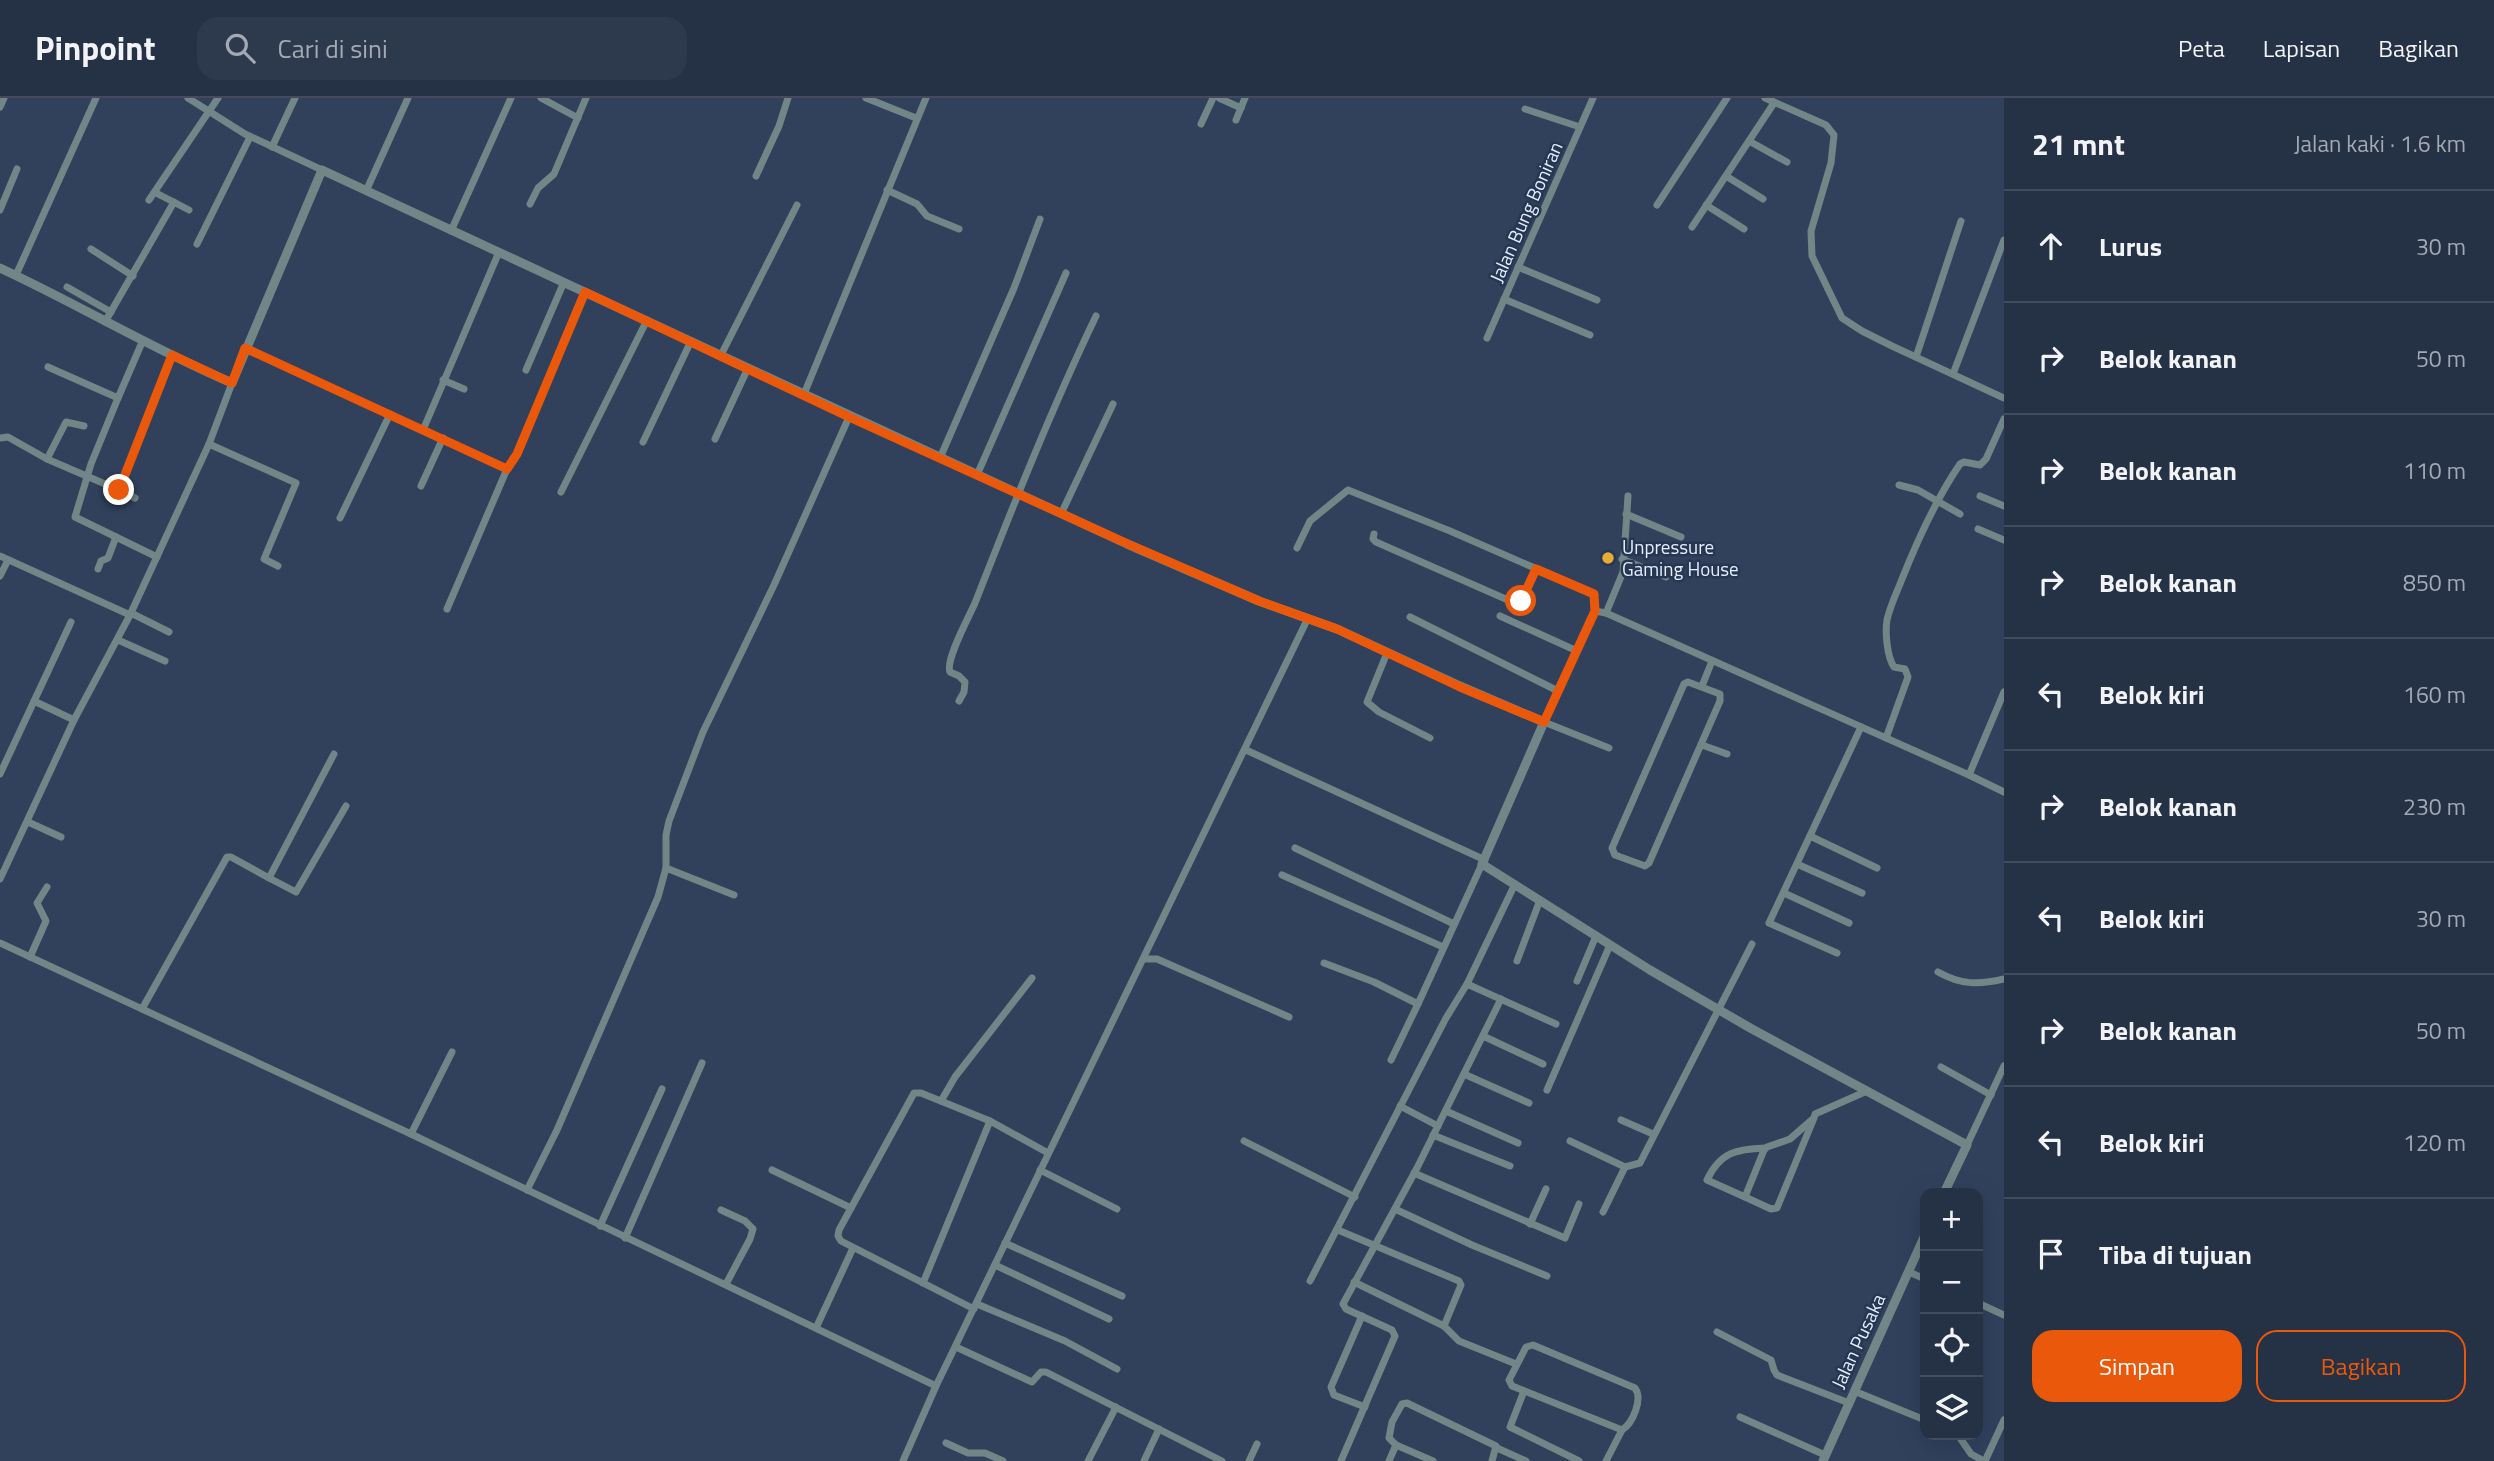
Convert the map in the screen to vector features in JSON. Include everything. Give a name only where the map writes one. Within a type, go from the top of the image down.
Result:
[{"type":"street","points":[[0,107],[4,98]]},
{"type":"street","points":[[16,275],[96,98]]},
{"type":"street","points":[[149,200],[218,98]]},
{"type":"street","points":[[272,147],[295,98]]},
{"type":"street","points":[[367,190],[408,98]]},
{"type":"street","points":[[451,230],[511,98]]},
{"type":"street","points":[[541,98],[578,118]]},
{"type":"street","points":[[530,204],[538,188],[554,174],[586,98]]},
{"type":"street","points":[[756,176],[789,98]]},
{"type":"street","points":[[866,98],[916,118]]},
{"type":"street","points":[[804,394],[926,98]]},
{"type":"street","points":[[1201,124],[1213,98]]},
{"type":"street","points":[[1219,98],[1241,108]]},
{"type":"street","points":[[1236,120],[1245,98]]},
{"type":"street","name":"Jalan Bung Boniran","points":[[1487,338],[1593,98]]},
{"type":"street","points":[[1657,205],[1727,98]]},
{"type":"street","points":[[1765,98],[1826,125],[1834,135],[1831,163],[1811,231],[1812,256],[1842,318],[1916,357],[2004,398]]},
{"type":"street","points":[[190,99],[272,147],[1017,494],[1219,584],[1337,629],[1544,722],[1609,748]]},
{"type":"street","points":[[1692,227],[1774,103]]},
{"type":"street","points":[[1525,109],[1580,127]]},
{"type":"street","points":[[197,244],[250,136]]},
{"type":"street","points":[[1749,141],[1787,162]]},
{"type":"street","points":[[0,210],[17,169]]},
{"type":"street","points":[[0,879],[74,720],[131,614],[209,444],[245,348],[322,170]]},
{"type":"street","points":[[1726,176],[1763,199]]},
{"type":"street","points":[[887,190],[917,204],[927,216],[959,229]]},
{"type":"street","points":[[158,194],[190,210]]},
{"type":"street","points":[[105,322],[174,202]]},
{"type":"street","points":[[721,355],[797,205]]},
{"type":"street","points":[[1706,205],[1744,229]]},
{"type":"street","points":[[940,458],[1014,288],[1040,219]]},
{"type":"street","points":[[1916,357],[1961,221]]},
{"type":"street","points":[[1953,374],[2004,240]]},
{"type":"street","points":[[91,249],[133,275]]},
{"type":"street","points":[[423,430],[499,252]]},
{"type":"street","points":[[1518,267],[1597,300]]},
{"type":"street","points":[[0,268],[232,383]]},
{"type":"street","points":[[977,475],[1066,273]]},
{"type":"street","points":[[526,370],[564,282]]},
{"type":"street","points":[[67,287],[111,313]]},
{"type":"street","points":[[447,610],[507,469],[517,454],[585,292]]},
{"type":"street","points":[[1504,299],[1590,335]]},
{"type":"street","points":[[959,701],[965,682],[950,672],[949,662],[1048,420],[1097,316]]},
{"type":"street","points":[[561,492],[647,320]]},
{"type":"street","points":[[143,340],[87,476],[75,517],[157,557]]},
{"type":"street","points":[[643,442],[691,341]]},
{"type":"street","points":[[245,348],[507,469]]},
{"type":"street","points":[[119,490],[172,355]]},
{"type":"street","points":[[48,367],[118,398]]},
{"type":"street","points":[[715,439],[748,368]]},
{"type":"street","points":[[443,380],[464,389]]},
{"type":"street","points":[[1061,514],[1113,404]]},
{"type":"street","points":[[340,519],[390,414]]},
{"type":"street","points":[[527,1190],[557,1130],[658,897],[666,868],[666,835],[669,821],[705,728],[774,585],[849,417]]},
{"type":"street","points":[[1886,738],[1908,677],[1905,669],[1894,667],[1891,663],[1887,621],[1913,551],[1937,501],[1961,464],[1964,462],[1980,465],[1986,459],[2004,419]]},
{"type":"street","points":[[47,459],[66,422],[83,426]]},
{"type":"street","points":[[0,438],[8,437],[47,459],[135,498]]},
{"type":"street","points":[[421,486],[443,438]]},
{"type":"street","points":[[209,444],[296,483],[264,559],[278,566]]},
{"type":"street","points":[[1899,485],[1918,490],[1960,514]]},
{"type":"street","points":[[1297,548],[1310,521],[1348,490],[1594,594],[1595,611],[1484,862],[1391,1060]]},
{"type":"street","points":[[1606,613],[1623,572],[1628,496]]},
{"type":"street","points":[[1980,496],[2004,506]]},
{"type":"street","points":[[1626,514],[1681,537]]},
{"type":"street","points":[[1978,529],[2004,540]]},
{"type":"street","points":[[1374,534],[1373,539],[1376,542],[1517,604],[1536,569]]},
{"type":"street","points":[[97,569],[101,561],[109,556],[116,537]]},
{"type":"street","points":[[0,576],[4,558],[169,632]]},
{"type":"street","points":[[1622,559],[1666,577]]},
{"type":"street","points":[[1595,611],[1606,613],[2004,792]]},
{"type":"street","points":[[1500,616],[1577,650]]},
{"type":"street","points":[[1410,617],[1558,691]]},
{"type":"street","points":[[902,1461],[1048,1153],[1308,618]]},
{"type":"street","points":[[0,774],[71,622]]},
{"type":"street","points":[[118,640],[165,662]]},
{"type":"street","points":[[1387,653],[1367,702],[1379,712],[1430,738]]},
{"type":"street","points":[[1702,686],[1712,661]]},
{"type":"street","points":[[1688,682],[1702,686],[1720,697],[1702,745],[1647,866],[1640,866],[1615,855],[1612,848],[1684,684],[1688,682]]},
{"type":"street","points":[[1969,775],[2004,692]]},
{"type":"street","points":[[34,701],[74,720]]},
{"type":"street","points":[[1837,953],[1769,923],[1861,727]]},
{"type":"street","points":[[1702,745],[1727,754]]},
{"type":"street","points":[[1246,750],[1484,862],[1610,945],[1719,1009],[1967,1145]]},
{"type":"street","points":[[269,878],[334,754]]},
{"type":"street","points":[[142,1009],[227,857],[296,892],[346,806]]},
{"type":"street","points":[[28,822],[61,837]]},
{"type":"street","points":[[1810,836],[1877,868]]},
{"type":"street","points":[[1295,848],[1454,924]]},
{"type":"street","points":[[1797,864],[1862,893]]},
{"type":"street","points":[[666,868],[734,895]]},
{"type":"street","points":[[1282,875],[1443,947]]},
{"type":"street","points":[[1310,1281],[1446,1018],[1468,984],[1515,884]]},
{"type":"street","points":[[30,957],[46,921],[37,903],[47,887]]},
{"type":"street","points":[[1784,893],[1849,923]]},
{"type":"street","points":[[1517,961],[1540,900]]},
{"type":"street","points":[[1577,981],[1596,936]]},
{"type":"street","points":[[0,943],[411,1134],[936,1386]]},
{"type":"street","points":[[1570,1141],[1625,1167],[1640,1163],[1752,944]]},
{"type":"street","points":[[1547,1090],[1610,945]]},
{"type":"street","points":[[1144,959],[1160,960],[1289,1017]]},
{"type":"street","points":[[1324,963],[1374,982],[1418,1004]]},
{"type":"street","points":[[1938,972],[1961,983],[2004,979]]},
{"type":"street","points":[[941,1101],[954,1077],[1032,978]]},
{"type":"street","points":[[1468,984],[1556,1024]]},
{"type":"street","points":[[1341,1461],[1395,1336],[1392,1330],[1344,1307],[1354,1282],[1414,1173],[1501,999]]},
{"type":"street","points":[[1483,1036],[1542,1064]]},
{"type":"street","points":[[411,1134],[452,1052]]},
{"type":"street","points":[[625,1238],[702,1063]]},
{"type":"street","points":[[1941,1068],[1992,1095]]},
{"type":"street","points":[[1946,1188],[2003,1070]]},
{"type":"street","points":[[1464,1074],[1529,1104]]},
{"type":"street","points":[[600,1226],[662,1089]]},
{"type":"street","points":[[1814,1118],[1790,1139],[1765,1148],[1740,1149],[1719,1160],[1707,1180],[1772,1209],[1777,1208],[1819,1111],[1858,1097],[1863,1089]]},
{"type":"street","points":[[1048,1153],[990,1121],[921,1093],[912,1095],[838,1236],[853,1248],[923,1283],[1065,1341],[1117,1369]]},
{"type":"street","points":[[1400,1106],[1438,1126]]},
{"type":"street","points":[[1446,1111],[1518,1143]]},
{"type":"street","points":[[1621,1119],[1653,1134]]},
{"type":"street","points":[[923,1283],[990,1121]]},
{"type":"street","points":[[1433,1135],[1510,1166]]},
{"type":"street","points":[[1244,1141],[1355,1198]]},
{"type":"street","points":[[1745,1197],[1765,1148]]},
{"type":"street","points":[[1603,1212],[1625,1167]]},
{"type":"street","points":[[772,1170],[851,1208]]},
{"type":"street","points":[[1040,1170],[1117,1209]]},
{"type":"street","points":[[1414,1173],[1564,1238],[1579,1204]]},
{"type":"street","points":[[1530,1224],[1546,1189]]},
{"type":"street","points":[[1395,1209],[1547,1276]]},
{"type":"street","points":[[721,1210],[745,1221],[753,1228],[726,1284]]},
{"type":"street","points":[[1338,1230],[1460,1282],[1444,1326]]},
{"type":"street","points":[[1005,1243],[1122,1296]]},
{"type":"street","name":"Jalan Pusaka","points":[[1824,1458],[1920,1247]]},
{"type":"street","points":[[816,1328],[853,1248]]},
{"type":"street","points":[[995,1265],[1109,1319]]},
{"type":"street","points":[[1909,1272],[1920,1277]]},
{"type":"street","points":[[1354,1282],[1444,1326],[1459,1341],[1516,1364]]},
{"type":"street","points":[[1983,1305],[2004,1315]]},
{"type":"street","points":[[1362,1316],[1331,1387],[1334,1395],[1365,1407]]},
{"type":"street","points":[[1717,1332],[1771,1360],[1777,1374],[1849,1403]]},
{"type":"street","points":[[1606,1461],[1638,1403],[1639,1395],[1635,1388],[1533,1345],[1526,1347],[1516,1364],[1510,1383],[1622,1430]]},
{"type":"street","points":[[956,1347],[1032,1382],[1041,1372],[1046,1372],[1222,1461]]},
{"type":"street","points":[[1524,1391],[1510,1427],[1580,1461]]},
{"type":"street","points":[[1854,1391],[1920,1418]]},
{"type":"street","points":[[1433,1461],[1396,1445],[1389,1438],[1388,1433],[1399,1406],[1405,1403],[1526,1461]]},
{"type":"street","points":[[1088,1461],[1116,1407]]},
{"type":"street","points":[[1740,1417],[1824,1458]]},
{"type":"street","points":[[1961,1440],[1971,1454],[1985,1461],[2004,1420]]},
{"type":"street","points":[[1144,1461],[1159,1429]]},
{"type":"street","points":[[946,1443],[968,1453],[985,1453],[1003,1461]]},
{"type":"street","points":[[1249,1461],[1257,1444]]},
{"type":"street","points":[[1389,1461],[1396,1445]]},
{"type":"street","points":[[1493,1461],[1497,1448]]},
{"type":"place","name":"Unpressure Gaming House","points":[[1608,558]]},
{"type":"route","points":[[119,490],[143,423],[172,355],[232,383],[245,348],[507,469],[517,454],[585,292],[849,417],[1128,544],[1259,601],[1337,629],[1460,687],[1544,722],[1595,611],[1594,594],[1536,569],[1521,601]]}]
